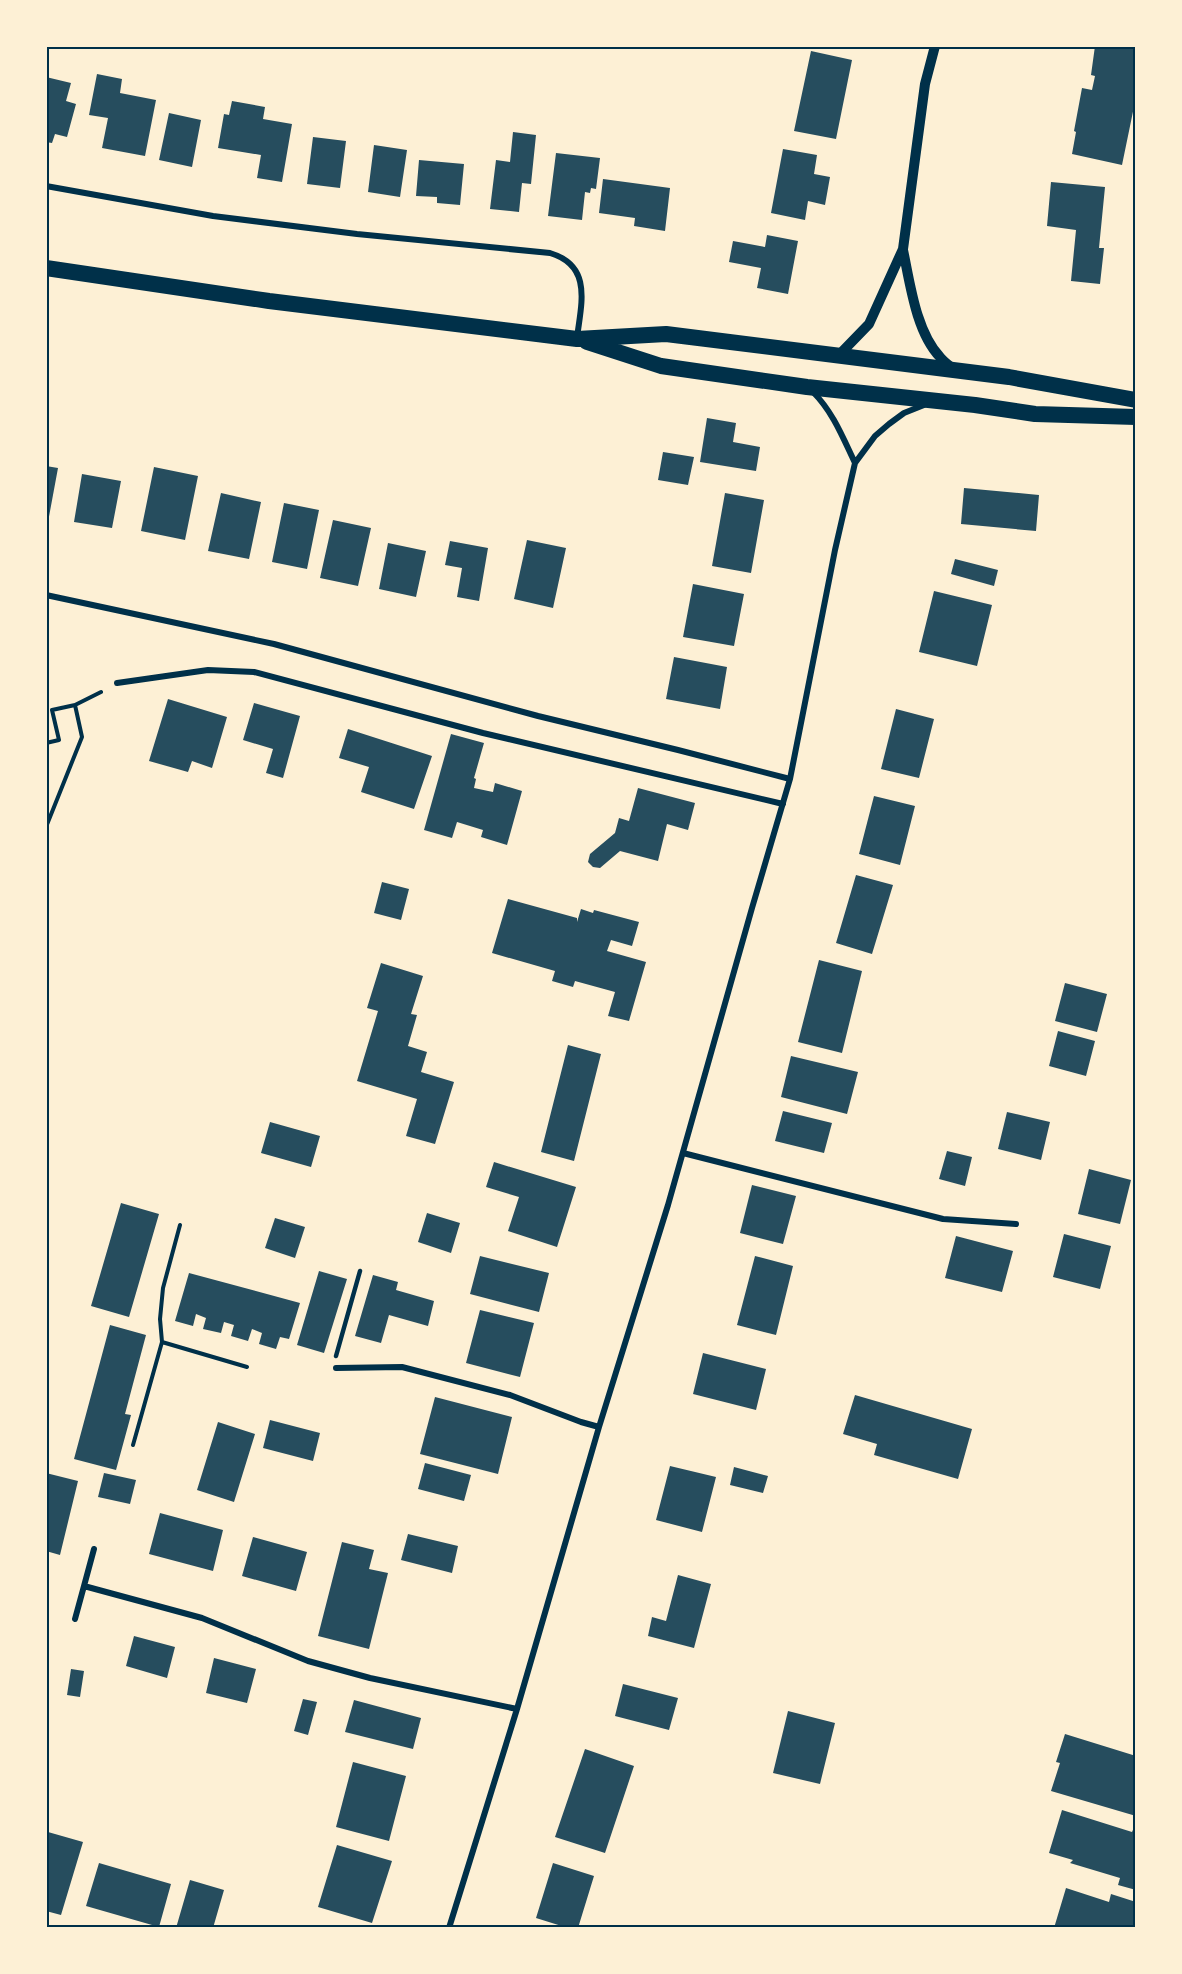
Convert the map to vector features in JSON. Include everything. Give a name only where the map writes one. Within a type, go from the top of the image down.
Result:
[{"type":"highway","points":[[46,268],[269,301],[577,339],[666,334],[1034,380],[1136,400]]},
{"type":"highway","points":[[577,339],[661,366],[807,387],[1035,414],[1136,417]]},
{"type":"street","points":[[837,356],[869,324],[903,249],[925,84],[935,46]]},
{"type":"street","points":[[46,186],[213,216],[561,256],[573,266],[580,278],[581,303],[577,339]]},
{"type":"street","points":[[903,249],[912,296],[925,335],[939,357],[956,371]]},
{"type":"street","points":[[807,387],[824,403],[839,428],[855,463]]},
{"type":"street","points":[[449,1928],[517,1709],[790,779],[835,550],[855,463],[875,436],[889,424],[904,413],[933,401]]},
{"type":"street","points":[[46,595],[274,645],[538,716],[790,779]]},
{"type":"street","points":[[117,683],[208,670],[254,672],[483,733],[783,804]]},
{"type":"street","points":[[682,1153],[943,1219],[1016,1224]]},
{"type":"street","points":[[336,1368],[402,1367],[510,1395],[599,1427]]},
{"type":"street","points":[[75,1619],[94,1549]]},
{"type":"street","points":[[84,1586],[202,1618],[308,1661],[370,1678],[517,1709]]},
{"type":"lane","points":[[336,1356],[360,1271]]},
{"type":"path","points":[[46,742],[59,740],[52,710],[75,705],[117,683]]},
{"type":"path","points":[[46,827],[82,737],[75,705]]},
{"type":"path","points":[[133,1445],[162,1342],[160,1319],[163,1288],[180,1225]]},
{"type":"path","points":[[162,1342],[247,1367]]},
{"type":"building","points":[[1095,46],[1136,46],[1136,97],[1122,165],[1072,154],[1082,88],[1092,90],[1095,76],[1091,75]]},
{"type":"building","points":[[811,51],[852,60],[836,139],[794,131]]},
{"type":"building","points":[[97,74],[122,79],[120,93],[156,100],[145,156],[102,148],[108,118],[89,115]]},
{"type":"building","points":[[46,77],[71,83],[66,101],[76,104],[67,137],[55,134],[52,143],[46,142]]},
{"type":"building","points":[[232,101],[265,107],[263,119],[292,124],[282,182],[257,178],[261,155],[218,148],[224,114],[229,115]]},
{"type":"building","points":[[169,113],[201,120],[192,167],[159,160]]},
{"type":"building","points":[[513,132],[536,135],[531,184],[522,183],[519,212],[490,209],[496,160],[510,162]]},
{"type":"building","points":[[313,137],[346,141],[340,188],[307,184]]},
{"type":"building","points":[[374,145],[407,150],[400,197],[368,192]]},
{"type":"building","points":[[783,149],[817,155],[814,174],[830,177],[825,205],[808,201],[805,220],[771,213]]},
{"type":"building","points":[[556,153],[600,158],[596,189],[591,188],[590,193],[585,192],[582,220],[548,216]]},
{"type":"building","points":[[419,160],[464,164],[460,205],[437,203],[437,197],[416,196]]},
{"type":"building","points":[[603,179],[670,188],[665,231],[634,226],[635,218],[599,213]]},
{"type":"building","points":[[1051,182],[1105,187],[1099,248],[1104,248],[1100,284],[1071,281],[1076,230],[1047,226]]},
{"type":"building","points":[[767,235],[798,241],[788,294],[757,288],[761,268],[729,262],[733,241],[765,247]]},
{"type":"building","points":[[707,418],[736,423],[733,442],[760,447],[756,471],[700,462]]},
{"type":"building","points":[[663,452],[694,457],[688,485],[658,480]]},
{"type":"building","points":[[46,466],[58,468],[48,522],[46,522]]},
{"type":"building","points":[[154,467],[198,476],[185,540],[141,531]]},
{"type":"building","points":[[82,474],[121,481],[112,528],[74,522]]},
{"type":"building","points":[[964,488],[1039,495],[1036,531],[961,524]]},
{"type":"building","points":[[221,493],[261,502],[249,559],[208,551]]},
{"type":"building","points":[[725,493],[764,500],[751,573],[712,566]]},
{"type":"building","points":[[284,503],[319,510],[307,569],[272,562]]},
{"type":"building","points":[[333,520],[371,528],[358,586],[320,578]]},
{"type":"building","points":[[527,540],[566,548],[553,608],[514,599]]},
{"type":"building","points":[[450,541],[488,548],[479,601],[457,597],[462,568],[445,565]]},
{"type":"building","points":[[388,543],[426,551],[416,597],[379,589]]},
{"type":"building","points":[[955,559],[998,570],[994,586],[951,574]]},
{"type":"building","points":[[693,584],[744,594],[734,646],[683,637]]},
{"type":"building","points":[[934,591],[992,605],[977,666],[919,652]]},
{"type":"building","points":[[674,657],[727,667],[720,709],[666,699]]},
{"type":"building","points":[[168,699],[227,717],[212,768],[192,761],[188,772],[149,761]]},
{"type":"building","points":[[254,703],[300,716],[283,778],[266,773],[273,749],[243,740]]},
{"type":"building","points":[[896,709],[934,719],[919,778],[881,769]]},
{"type":"building","points":[[348,729],[432,756],[414,809],[361,792],[369,767],[339,758]]},
{"type":"building","points":[[451,734],[484,743],[474,778],[476,779],[474,788],[493,792],[495,783],[522,791],[507,845],[481,837],[483,830],[457,822],[452,838],[424,830]]},
{"type":"building","points":[[638,788],[695,803],[688,830],[667,824],[658,861],[620,851],[600,868],[593,867],[588,862],[590,854],[615,833],[619,818],[629,821]]},
{"type":"building","points":[[874,796],[915,806],[900,865],[859,854]]},
{"type":"building","points":[[856,875],[893,885],[872,954],[836,943]]},
{"type":"building","points":[[382,882],[409,889],[401,920],[374,913]]},
{"type":"building","points":[[508,899],[577,918],[577,922],[581,909],[593,913],[594,910],[639,922],[632,946],[611,940],[607,951],[646,962],[629,1021],[608,1016],[615,992],[575,981],[573,987],[552,981],[555,971],[492,953]]},
{"type":"building","points":[[819,960],[862,971],[842,1053],[798,1042]]},
{"type":"building","points":[[381,963],[423,976],[411,1014],[417,1015],[408,1046],[427,1052],[421,1072],[454,1082],[435,1144],[406,1136],[417,1099],[357,1081],[378,1011],[367,1008]]},
{"type":"building","points":[[1065,983],[1107,994],[1097,1032],[1055,1021]]},
{"type":"building","points":[[1058,1031],[1095,1041],[1086,1076],[1049,1066]]},
{"type":"building","points":[[568,1045],[601,1054],[574,1161],[541,1152]]},
{"type":"building","points":[[791,1056],[858,1072],[847,1114],[781,1097]]},
{"type":"building","points":[[783,1111],[832,1123],[824,1153],[775,1141]]},
{"type":"building","points":[[1007,1112],[1050,1122],[1041,1160],[998,1149]]},
{"type":"building","points":[[270,1122],[320,1136],[311,1167],[261,1153]]},
{"type":"building","points":[[947,1151],[972,1157],[965,1186],[939,1179]]},
{"type":"building","points":[[494,1162],[576,1187],[557,1247],[508,1231],[519,1197],[486,1187]]},
{"type":"building","points":[[1089,1169],[1131,1180],[1120,1224],[1078,1214]]},
{"type":"building","points":[[752,1185],[796,1196],[783,1244],[740,1233]]},
{"type":"building","points":[[121,1203],[159,1214],[129,1317],[91,1306]]},
{"type":"building","points":[[427,1213],[460,1223],[451,1253],[418,1242]]},
{"type":"building","points":[[275,1218],[305,1227],[295,1258],[265,1248]]},
{"type":"building","points":[[1064,1234],[1111,1246],[1100,1289],[1053,1277]]},
{"type":"building","points":[[956,1236],[1013,1251],[1002,1292],[945,1278]]},
{"type":"building","points":[[480,1256],[549,1273],[539,1312],[470,1294]]},
{"type":"building","points":[[755,1256],[793,1266],[776,1335],[737,1325]]},
{"type":"building","points":[[319,1271],[347,1279],[324,1353],[297,1345]]},
{"type":"building","points":[[189,1273],[300,1303],[289,1339],[280,1337],[276,1349],[259,1344],[262,1333],[252,1329],[248,1341],[231,1336],[234,1325],[224,1322],[221,1333],[203,1329],[206,1318],[196,1314],[193,1326],[175,1321]]},
{"type":"building","points":[[373,1275],[398,1282],[396,1290],[434,1301],[428,1326],[389,1315],[381,1343],[355,1336]]},
{"type":"building","points":[[480,1310],[534,1323],[520,1377],[466,1363]]},
{"type":"building","points":[[110,1325],[146,1335],[125,1414],[131,1415],[116,1470],[74,1459]]},
{"type":"building","points":[[703,1353],[766,1369],[756,1410],[693,1394]]},
{"type":"building","points":[[855,1395],[972,1429],[958,1479],[874,1455],[877,1444],[843,1434]]},
{"type":"building","points":[[435,1397],[512,1417],[498,1474],[420,1454]]},
{"type":"building","points":[[270,1420],[320,1433],[313,1461],[263,1448]]},
{"type":"building","points":[[218,1422],[255,1434],[234,1502],[197,1490]]},
{"type":"building","points":[[425,1463],[471,1475],[464,1501],[418,1489]]},
{"type":"building","points":[[670,1466],[716,1477],[702,1532],[656,1520]]},
{"type":"building","points":[[734,1467],[768,1476],[763,1493],[730,1485]]},
{"type":"building","points":[[46,1473],[78,1481],[60,1555],[46,1551]]},
{"type":"building","points":[[104,1473],[136,1480],[130,1504],[98,1497]]},
{"type":"building","points":[[160,1513],[223,1530],[213,1571],[149,1554]]},
{"type":"building","points":[[408,1534],[458,1546],[452,1573],[401,1560]]},
{"type":"building","points":[[253,1537],[307,1552],[296,1591],[242,1576]]},
{"type":"building","points":[[342,1542],[374,1550],[369,1569],[388,1573],[369,1649],[318,1636]]},
{"type":"building","points":[[678,1575],[711,1584],[694,1648],[648,1636],[652,1617],[666,1621]]},
{"type":"building","points":[[134,1636],[175,1647],[167,1678],[126,1666]]},
{"type":"building","points":[[214,1658],[256,1669],[247,1703],[206,1693]]},
{"type":"building","points":[[71,1669],[84,1671],[80,1697],[67,1695]]},
{"type":"building","points":[[623,1684],[678,1698],[669,1730],[615,1716]]},
{"type":"building","points":[[303,1699],[317,1702],[308,1735],[294,1731]]},
{"type":"building","points":[[354,1700],[421,1718],[413,1749],[345,1732]]},
{"type":"building","points":[[788,1711],[835,1723],[820,1784],[773,1773]]},
{"type":"building","points":[[1065,1734],[1136,1756],[1136,1816],[1051,1791],[1060,1763],[1056,1762]]},
{"type":"building","points":[[585,1749],[634,1766],[605,1853],[555,1837]]},
{"type":"building","points":[[353,1762],[406,1776],[389,1841],[336,1827]]},
{"type":"building","points":[[1062,1810],[1132,1832],[1136,1823],[1136,1890],[1118,1885],[1120,1878],[1070,1863],[1073,1860],[1049,1853]]},
{"type":"building","points":[[48,1832],[83,1842],[61,1915],[46,1911]]},
{"type":"building","points":[[337,1845],[392,1861],[372,1923],[318,1907]]},
{"type":"building","points":[[99,1863],[171,1884],[159,1927],[86,1906]]},
{"type":"building","points":[[553,1863],[594,1876],[578,1928],[568,1928],[536,1918]]},
{"type":"building","points":[[190,1880],[224,1890],[213,1928],[176,1928]]},
{"type":"building","points":[[1066,1888],[1109,1902],[1111,1894],[1136,1902],[1136,1928],[1054,1928]]}]
